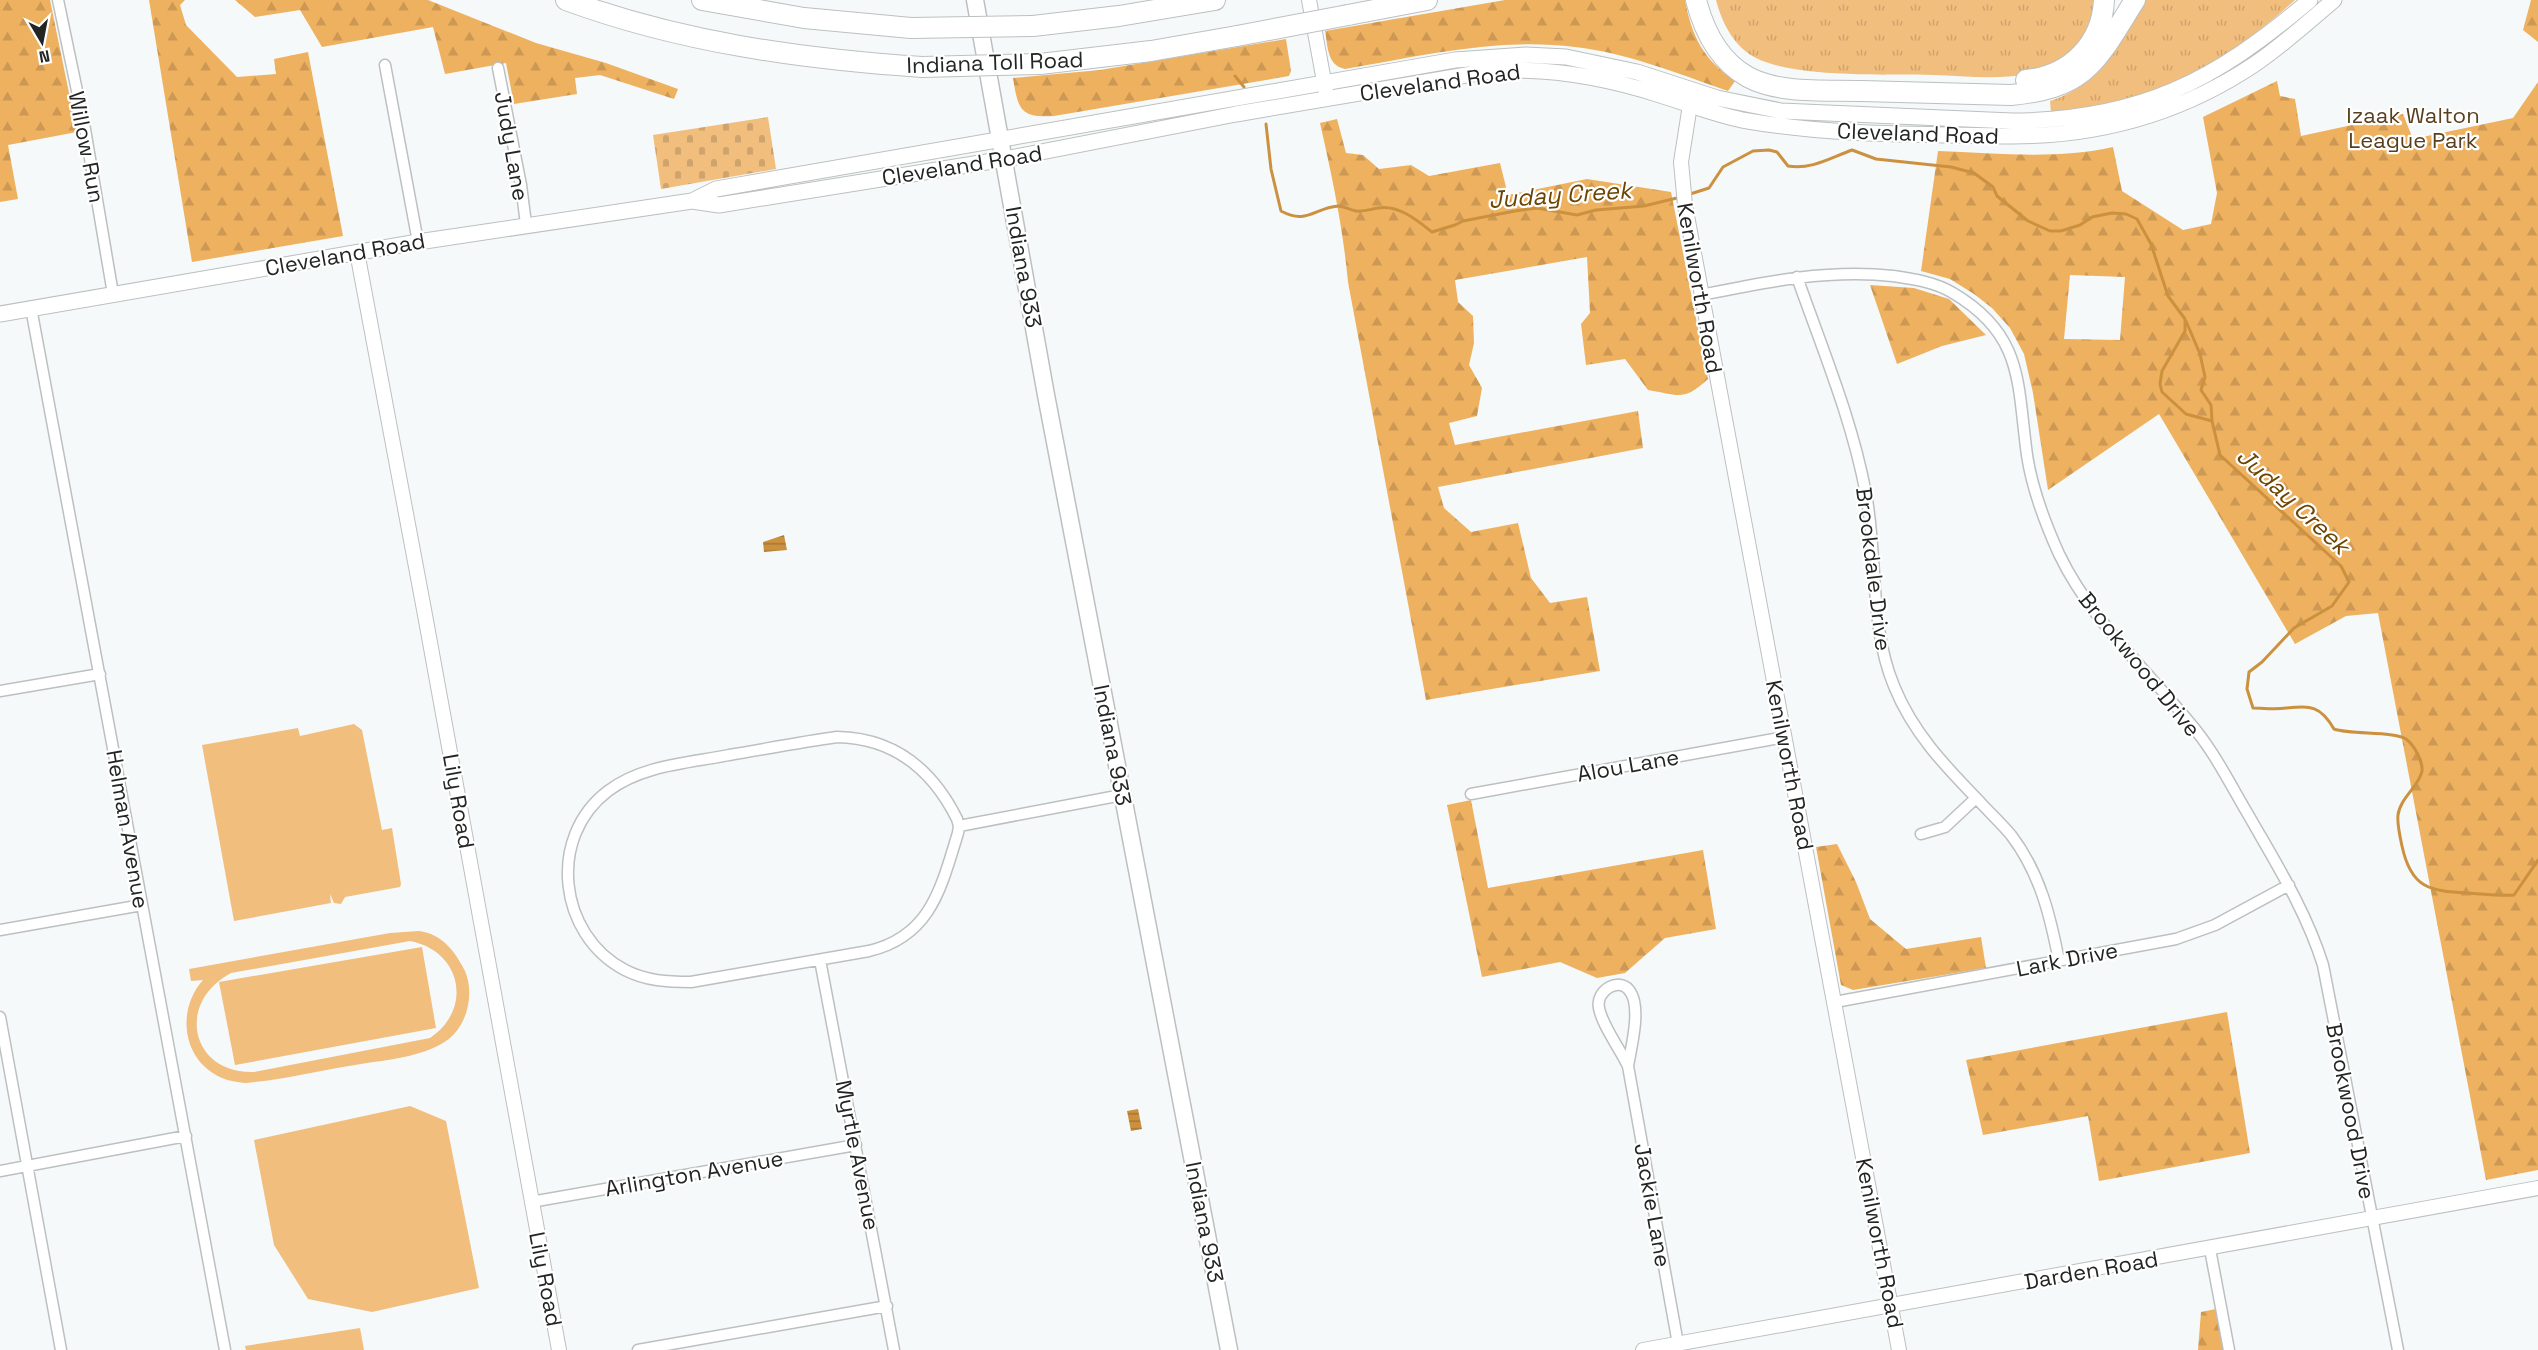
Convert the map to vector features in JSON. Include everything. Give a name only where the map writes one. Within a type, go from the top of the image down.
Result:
[{"type":"highway","name":"Indiana Toll Road","points":[[566,0],[671,31],[772,52],[922,67],[1040,64],[1139,53],[1427,0]]},
{"type":"highway","name":"Indiana Toll Road","points":[[702,0],[804,18],[910,28],[1033,26],[1119,16],[1215,0]]},
{"type":"highway","points":[[1119,16],[1158,0]]},
{"type":"highway","points":[[1696,0],[1705,28],[1714,45],[1737,69],[1748,77],[1765,83],[1812,90],[2011,94],[2038,92],[2058,87],[2077,77],[2103,51],[2134,0]]},
{"type":"highway","points":[[1708,0],[1713,18],[1723,38],[1739,56],[1758,68],[1775,73],[1868,80],[1984,82],[2035,80],[2064,69],[2089,47],[2100,25],[2104,0]]},
{"type":"main road","name":"Indiana 933","points":[[975,0],[1002,139],[1036,344],[1229,1350]]},
{"type":"main road","name":"Cleveland Road","points":[[692,201],[716,189],[1324,82],[1455,60],[1536,55],[1602,63],[1717,98],[1781,111],[1911,118],[2049,121],[2119,109],[2151,100],[2186,86],[2248,50],[2310,0]]},
{"type":"main road","name":"Cleveland Road","points":[[0,314],[526,225],[692,201],[719,205],[1005,159],[1458,75],[1525,69],[1565,72],[1599,78],[1745,121],[1819,129],[2012,136],[2050,136],[2085,132],[2156,114],[2193,100],[2257,63],[2334,0]]},
{"type":"street","name":"Willow Run","points":[[58,0],[85,129],[113,294]]},
{"type":"street","points":[[1309,0],[1328,98]]},
{"type":"street","points":[[385,65],[418,242]]},
{"type":"street","name":"Judy Lane","points":[[498,68],[519,174],[526,225]]},
{"type":"street","name":"Kenilworth Road","points":[[1690,105],[1682,150],[1681,181],[1685,205],[1899,1350]]},
{"type":"street","name":"Lily Road","points":[[357,252],[428,626],[559,1350]]},
{"type":"street","name":"Brookwood Drive","points":[[1701,296],[1797,277],[1874,274],[1923,282],[1951,291],[1982,315],[1997,332],[2018,374],[2027,457],[2039,504],[2060,556],[2100,619],[2155,680],[2208,747],[2307,920],[2323,965],[2398,1350]]},
{"type":"street","name":"Brookdale Drive","points":[[1797,277],[1856,449],[1870,518],[1880,631],[1893,686],[1919,735],[1936,758],[2010,834],[2036,876],[2050,915],[2060,961]]},
{"type":"street","name":"Helman Avenue","points":[[32,308],[225,1350]]},
{"type":"street","points":[[0,691],[99,674]]},
{"type":"street","name":"Alou Lane","points":[[1471,794],[1785,736]]},
{"type":"street","points":[[854,737],[871,740],[905,755],[925,774],[952,810],[959,826],[941,887],[931,910],[911,931],[890,945],[820,960],[698,981],[652,980],[624,970],[598,950],[582,928],[571,904],[567,875],[568,860],[586,813],[608,791],[622,782],[655,769],[826,739],[854,737]]},
{"type":"street","points":[[959,826],[1122,795]]},
{"type":"street","points":[[1921,834],[1945,827],[1976,798]]},
{"type":"street","name":"Lark Drive","points":[[1835,1002],[2176,939],[2198,932],[2289,885]]},
{"type":"street","points":[[0,930],[142,905]]},
{"type":"street","name":"Myrtle Avenue","points":[[820,960],[894,1350]]},
{"type":"street","name":"Jackie Lane","points":[[1628,1066],[1633,1035],[1634,1002],[1631,992],[1626,987],[1609,986],[1601,992],[1598,999],[1599,1010],[1628,1066],[1678,1344]]},
{"type":"street","points":[[0,1017],[61,1350]]},
{"type":"street","points":[[0,1171],[186,1136]]},
{"type":"street","name":"Arlington Avenue","points":[[531,1202],[856,1145]]},
{"type":"street","name":"Darden Road","points":[[1642,1350],[1891,1307],[2538,1188]]},
{"type":"street","points":[[2210,1249],[2229,1350]]},
{"type":"street","points":[[638,1350],[887,1306]]},
{"type":"green space","points":[[0,0],[50,0],[77,132],[8,145],[18,199],[0,202]]},
{"type":"green space","points":[[149,0],[185,0],[180,5],[186,25],[237,77],[276,74],[274,59],[308,52],[343,236],[192,262]]},
{"type":"green space","points":[[235,0],[428,0],[536,43],[606,63],[678,89],[674,99],[600,75],[575,78],[577,94],[514,104],[506,63],[445,74],[433,27],[322,47],[300,10],[255,17]]},
{"type":"green space","points":[[1505,0],[1685,0],[1691,25],[1701,46],[1715,64],[1735,81],[1728,91],[1614,54],[1575,47],[1546,45],[1517,44],[1460,49],[1345,69],[1335,64],[1329,54],[1325,31]]},
{"type":"green space","points":[[1716,0],[2097,0],[2088,28],[2074,53],[2032,73],[1993,77],[1842,74],[1794,69],[1773,64],[1756,58],[1741,48],[1725,26]]},
{"type":"green space","points":[[2146,0],[2295,0],[2241,44],[2183,78],[2153,91],[2120,101],[2051,112],[2050,101],[2084,84],[2108,61]]},
{"type":"green space","points":[[2531,0],[2538,0],[2538,42],[2523,30]]},
{"type":"green space","points":[[1286,39],[1291,71],[1289,76],[1054,116],[1027,113],[1019,104],[1013,78],[1100,70]]},
{"type":"green space","points":[[2277,81],[2280,96],[2295,99],[2301,136],[2403,114],[2413,139],[2513,118],[2538,82],[2538,1170],[2486,1180],[2378,613],[2346,616],[2295,644],[2159,414],[2048,490],[2033,393],[2024,354],[2010,328],[1992,308],[1974,294],[1950,279],[1921,271],[1938,151],[2048,155],[2113,147],[2122,191],[2183,230],[2211,224],[2217,193],[2203,117]],"holes":[[[2070,275],[2125,277],[2120,340],[2064,339]]]},
{"type":"green space","points":[[768,117],[776,169],[661,189],[653,135]]},
{"type":"green space","points":[[1337,119],[1346,153],[1363,155],[1379,169],[1411,165],[1429,176],[1500,163],[1508,195],[1587,179],[1671,192],[1708,379],[1686,394],[1674,395],[1648,390],[1625,359],[1586,365],[1581,324],[1590,313],[1587,257],[1455,280],[1458,302],[1473,316],[1474,343],[1469,365],[1482,388],[1477,416],[1449,423],[1455,445],[1638,411],[1643,448],[1438,487],[1444,508],[1471,532],[1518,523],[1531,578],[1550,603],[1587,597],[1600,671],[1426,700],[1348,282],[1337,202],[1320,123]]},
{"type":"green space","points":[[1870,285],[1914,288],[1949,299],[1986,335],[1942,346],[1897,364]]},
{"type":"green space","points":[[354,724],[362,730],[382,830],[392,828],[400,887],[345,897],[341,904],[334,903],[330,894],[331,903],[234,921],[202,745],[298,728],[300,736]]},
{"type":"green space","points":[[1471,800],[1488,888],[1703,850],[1716,929],[1665,938],[1625,973],[1597,978],[1560,962],[1482,977],[1447,805]]},
{"type":"green space","points":[[1837,844],[1856,882],[1870,919],[1906,949],[1981,937],[1986,968],[1853,990],[1841,985],[1816,847]]},
{"type":"green space","points":[[419,931],[434,936],[452,950],[465,971],[469,990],[467,1009],[459,1027],[446,1041],[424,1052],[399,1058],[245,1083],[222,1078],[198,1060],[187,1034],[187,1020],[194,992],[203,980],[191,981],[189,969],[390,933]],"holes":[[[410,941],[428,947],[441,956],[451,968],[456,982],[456,997],[452,1012],[444,1026],[430,1038],[254,1072],[233,1070],[216,1062],[204,1049],[198,1034],[197,1018],[202,1001],[213,986],[231,973]]]},
{"type":"green space","points":[[422,947],[436,1028],[235,1065],[219,982]]},
{"type":"green space","points":[[2227,1012],[2250,1153],[2099,1181],[2088,1116],[1983,1135],[1966,1060]]},
{"type":"green space","points":[[410,1106],[446,1121],[479,1288],[372,1312],[308,1299],[274,1245],[254,1140]]},
{"type":"green space","points":[[2216,1309],[2223,1350],[2198,1350],[2201,1312]]},
{"type":"green space","points":[[360,1328],[364,1350],[246,1350],[245,1346]]},
{"type":"shaded area","points":[[784,535],[787,550],[764,552],[763,542]]},
{"type":"shaded area","points":[[1138,1109],[1142,1129],[1131,1131],[1127,1111]]},
{"type":"waterway","name":"Juday Creek","points":[[1235,76],[1244,87]]},
{"type":"waterway","name":"Juday Creek","points":[[1266,124],[1271,169],[1281,211],[1290,215],[1304,216],[1338,206],[1359,211],[1385,207],[1407,214],[1432,232],[1463,221],[1515,211],[1537,208],[1577,215],[1596,210],[1644,206],[1681,197]]},
{"type":"waterway","name":"Juday Creek","points":[[1687,195],[1709,188],[1723,167],[1753,151],[1777,152],[1788,166],[1796,167],[1820,162],[1852,150],[1876,159],[1951,167],[1974,173],[1993,187],[1997,196],[2028,221],[2050,231],[2061,231],[2080,225],[2092,217],[2112,213],[2126,214],[2137,219],[2151,244],[2168,296],[2185,319],[2185,331],[2162,371],[2160,384],[2162,392],[2186,414],[2212,421],[2220,455],[2341,566],[2349,582],[2332,606],[2294,628],[2262,662],[2249,672],[2247,689],[2253,708],[2308,707],[2324,715],[2334,729],[2392,735],[2409,742],[2415,749],[2422,771],[2400,809],[2398,826],[2406,860],[2411,871],[2424,884],[2442,891],[2514,895],[2538,860]]},
{"type":"waterway","name":"Juday Creek","points":[[2186,321],[2200,354],[2205,377],[2201,390],[2211,405],[2212,420]]},
{"type":"park label","name":"Izaak Walton League Park","points":[[2413,128]]}]
